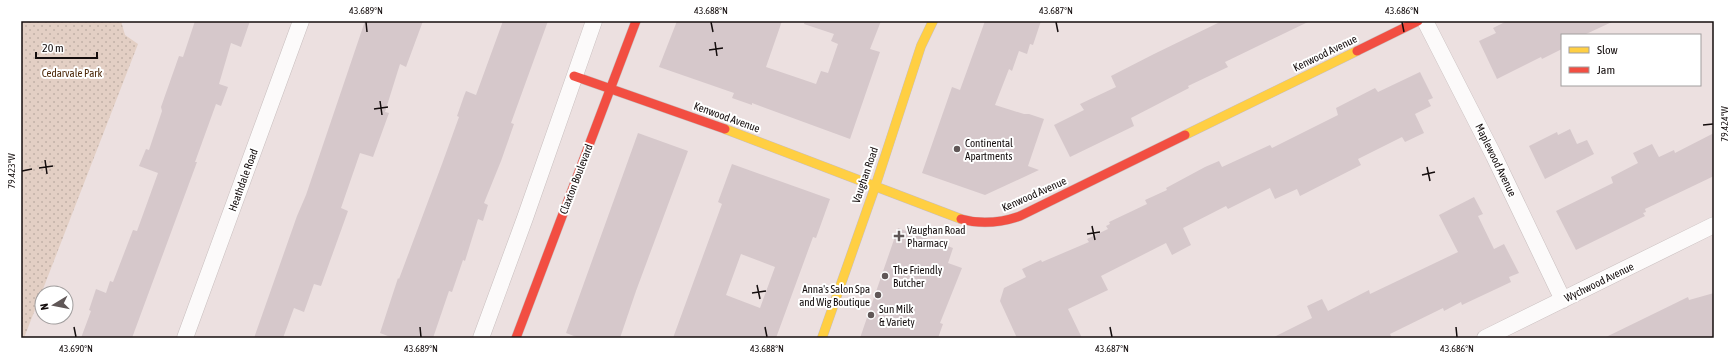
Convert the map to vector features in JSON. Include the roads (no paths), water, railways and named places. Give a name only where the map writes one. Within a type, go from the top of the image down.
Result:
[{"type":"street","name":"Heathdale Road","points":[[185,338],[301,21]]},
{"type":"street","points":[[481,338],[594,21]]},
{"type":"street","name":"Claxton Boulevard","points":[[516,338],[636,21]]},
{"type":"street","name":"Vaughan Road","points":[[822,338],[921,46],[933,21]]},
{"type":"street","name":"Kenwood Avenue","points":[[574,76],[713,124],[949,215],[974,222],[991,223],[1005,221],[1020,216],[1418,21]]},
{"type":"street","name":"Maplewood Avenue","points":[[1425,21],[1494,156],[1563,300]]},
{"type":"street","name":"Wychwood Avenue","points":[[1484,338],[1714,225]]},
{"type":"place","name":"Continental Apartments","points":[[957,149]]},
{"type":"place","name":"Vaughan Road Pharmacy","points":[[899,236]]},
{"type":"place","name":"The Friendly Butcher","points":[[885,276]]},
{"type":"place","name":"Anna's Salon Spa and Wig Boutique","points":[[878,295]]},
{"type":"place","name":"Sun Milk & Variety","points":[[871,315]]},
{"type":"park label","name":"Cedarvale Park","points":[[72,73]]}]
